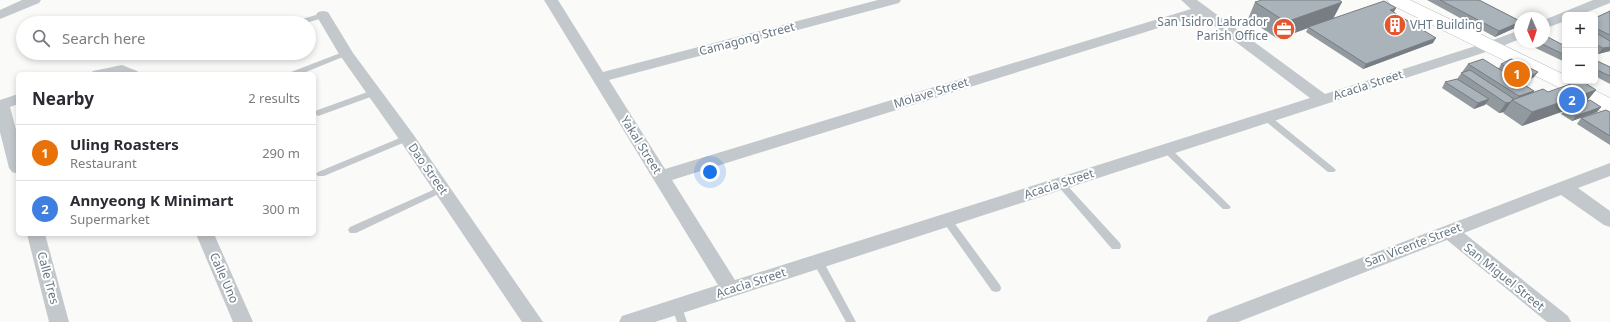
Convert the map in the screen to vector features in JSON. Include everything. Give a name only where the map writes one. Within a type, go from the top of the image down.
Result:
[{"type":"main road","points":[[1396,0],[1610,107]]},
{"type":"street","points":[[0,15],[34,0]]},
{"type":"street","name":"Yakal Street","points":[[551,0],[731,290]]},
{"type":"street","name":"Camagong Street","points":[[599,78],[894,0]]},
{"type":"street","points":[[1188,0],[1323,100]]},
{"type":"street","points":[[1576,12],[1605,0]]},
{"type":"street","name":"Molave Street","points":[[660,177],[1202,10]]},
{"type":"street","name":"Dao Street","points":[[323,15],[346,54],[407,138],[533,322]]},
{"type":"street","points":[[1550,22],[1562,17]]},
{"type":"street","name":"Acacia Street","points":[[629,322],[679,314],[731,290],[1490,46],[1514,36]]},
{"type":"street","points":[[16,100],[0,105],[16,161]]},
{"type":"street","name":"San Vicente Street","points":[[1216,322],[1610,169]]},
{"type":"street","points":[[1563,187],[1610,220]]},
{"type":"street","name":"San Miguel Street","points":[[1448,231],[1561,322]]},
{"type":"street","name":"Calle Tres","points":[[37,236],[60,322]]},
{"type":"street","name":"Calle Uno","points":[[206,236],[243,322]]},
{"type":"lane","points":[[316,17],[323,15]]},
{"type":"lane","points":[[299,72],[346,54]]},
{"type":"lane","points":[[318,113],[373,93]]},
{"type":"lane","points":[[1267,118],[1331,170]]},
{"type":"lane","points":[[321,174],[407,138]]},
{"type":"lane","points":[[1167,150],[1226,207]]},
{"type":"lane","points":[[1061,184],[1116,246]]},
{"type":"lane","points":[[353,230],[442,189]]},
{"type":"lane","points":[[947,220],[996,288]]},
{"type":"lane","points":[[818,262],[851,322]]},
{"type":"building","points":[[1262,0],[1339,0],[1342,2],[1286,22],[1255,2]]},
{"type":"building","points":[[1440,0],[1479,0],[1514,18],[1514,25],[1499,31]]},
{"type":"building","points":[[1384,1],[1396,8],[1390,10],[1436,38],[1366,64],[1308,27]]},
{"type":"building","points":[[1610,11],[1610,35],[1598,29],[1598,17]]},
{"type":"building","points":[[1598,34],[1610,41],[1610,47],[1603,48],[1598,46]]},
{"type":"building","points":[[1550,38],[1562,44],[1562,54],[1550,48]]},
{"type":"building","points":[[1483,59],[1534,91],[1519,96],[1468,64]]},
{"type":"building","points":[[1511,59],[1538,72],[1528,78],[1501,64]]},
{"type":"building","points":[[1598,61],[1610,67],[1610,76],[1598,70]]},
{"type":"building","points":[[1470,70],[1514,99],[1511,102],[1506,103],[1461,73]]},
{"type":"building","points":[[1457,79],[1489,99],[1478,103],[1445,82]]},
{"type":"building","points":[[1571,84],[1587,84],[1596,90],[1532,112],[1512,100],[1543,89],[1548,92]]},
{"type":"building","points":[[1590,100],[1601,107],[1576,116],[1565,109]]},
{"type":"building","points":[[1606,110],[1610,112],[1610,136],[1581,118]]},
{"type":"place","name":"VHT Building","points":[[1395,25]]},
{"type":"place","name":"San Isidro Labrador Parish Office","points":[[1284,29]]},
{"type":"place","name":"Uling Roasters","points":[[1517,74]]},
{"type":"place","name":"Annyeong K Minimart","points":[[1572,100]]}]
